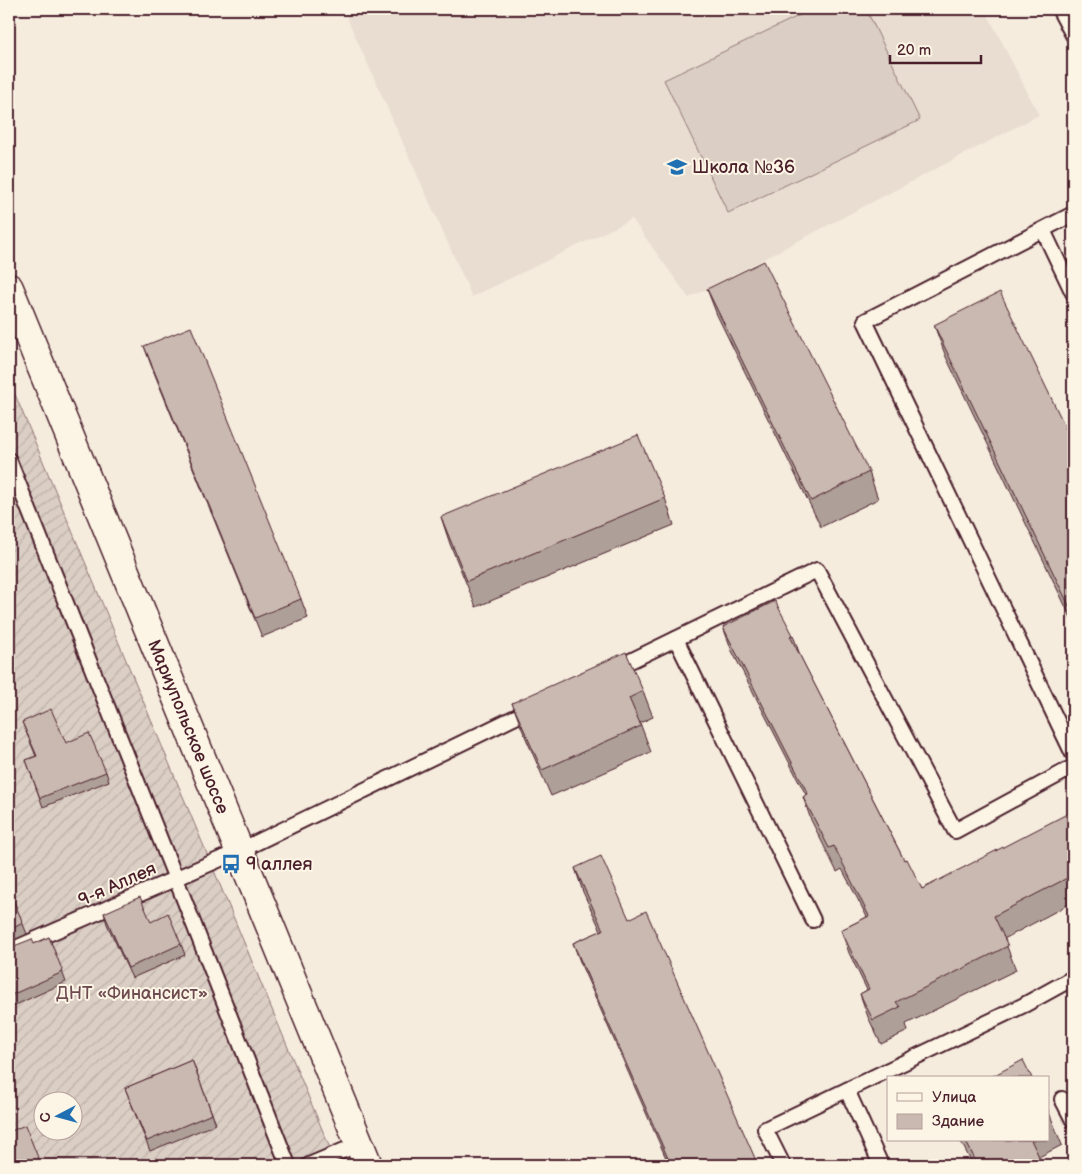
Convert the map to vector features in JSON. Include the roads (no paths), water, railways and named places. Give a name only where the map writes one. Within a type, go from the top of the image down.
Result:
[{"type":"main road","name":"Мариупольское шоссе","points":[[9,288],[364,1155]]},
{"type":"lane","points":[[1059,9],[1073,36]]},
{"type":"lane","points":[[1073,214],[865,321],[1073,754]]},
{"type":"lane","points":[[1042,230],[1073,293]]},
{"type":"lane","points":[[9,460],[288,1165]]},
{"type":"lane","points":[[605,673],[817,570],[955,831],[1073,766]]},
{"type":"lane","points":[[676,639],[813,920]]},
{"type":"lane","name":"9-я Аллея","points":[[9,951],[239,851],[543,704]]},
{"type":"lane","points":[[783,1165],[765,1129],[1024,1005],[1073,978]]},
{"type":"lane","points":[[848,1090],[881,1165]]},
{"type":"lane","points":[[1062,1099],[1073,1120]]},
{"type":"lane","points":[[310,1165],[364,1155]]},
{"type":"place","name":"Школа №36","points":[[677,167]]},
{"type":"place","name":"9 аллея","points":[[231,864]]},
{"type":"park label","name":"ДНТ «Финансист»","points":[[132,993]]}]
